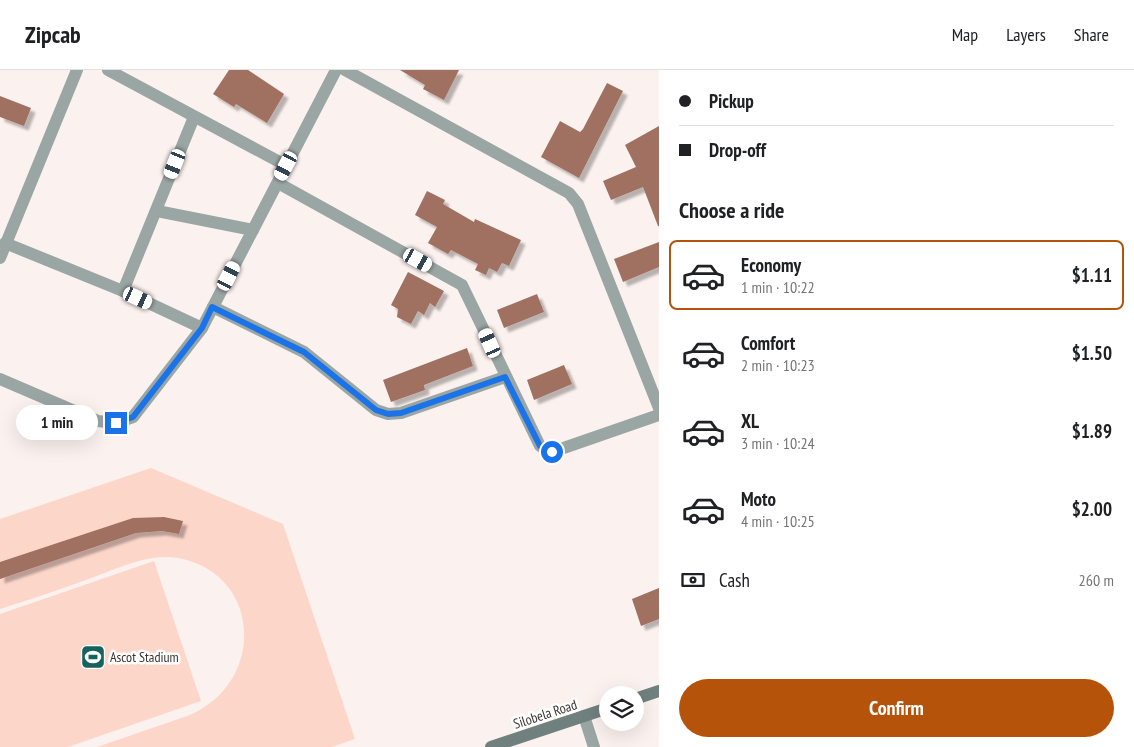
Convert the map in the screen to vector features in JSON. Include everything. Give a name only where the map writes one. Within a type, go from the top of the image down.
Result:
[{"type":"street","points":[[0,258],[77,70]]},
{"type":"street","points":[[108,70],[286,166]]},
{"type":"street","points":[[0,379],[98,421],[116,423],[133,417],[202,328],[336,70]]},
{"type":"street","points":[[344,70],[569,193],[578,204],[659,408]]},
{"type":"street","points":[[123,291],[194,117]]},
{"type":"street","points":[[278,183],[462,285],[540,446],[552,452],[659,415]]},
{"type":"street","points":[[157,211],[253,230]]},
{"type":"street","points":[[6,243],[123,291],[202,328]]},
{"type":"street","points":[[212,307],[290,343],[376,410],[388,414],[401,413],[505,377]]},
{"type":"street","points":[[644,696],[659,691]]},
{"type":"street","name":"Silobela Road","points":[[491,747],[599,711]]},
{"type":"street","points":[[584,716],[594,747]]},
{"type":"shaded area","points":[[151,468],[283,524],[355,739],[332,747],[97,747],[190,715],[215,699],[232,678],[242,654],[244,629],[239,605],[226,584],[206,568],[178,558],[166,557],[131,563],[0,609],[0,519]]},
{"type":"shaded area","name":"Ascot Stadium","points":[[154,561],[201,701],[68,747],[0,747],[0,614]]},
{"type":"building","points":[[229,70],[248,70],[284,94],[267,123],[236,104],[234,107],[213,94]]},
{"type":"building","points":[[400,70],[459,70],[444,100],[423,89],[425,85]]},
{"type":"building","points":[[607,83],[623,91],[579,178],[541,157],[560,121],[580,132],[583,129]]},
{"type":"building","points":[[0,96],[31,108],[24,126],[0,117]]},
{"type":"building","points":[[659,126],[658,226],[643,187],[611,200],[603,181],[636,167],[625,145]]},
{"type":"building","points":[[427,191],[445,200],[443,204],[474,222],[475,219],[521,240],[509,266],[502,263],[497,272],[489,268],[486,275],[475,270],[478,264],[451,250],[448,254],[428,243],[437,227],[415,215]]},
{"type":"building","points":[[659,242],[659,267],[623,282],[614,259]]},
{"type":"building","points":[[408,272],[444,291],[435,307],[430,303],[424,315],[418,311],[411,324],[397,317],[398,309],[391,305]]},
{"type":"building","points":[[537,294],[544,312],[504,328],[497,310]]},
{"type":"building","points":[[467,348],[473,366],[424,385],[425,390],[391,402],[383,380]]},
{"type":"building","points":[[564,365],[572,384],[534,400],[527,380]]},
{"type":"building","points":[[164,517],[183,521],[179,534],[162,531],[136,533],[0,579],[0,562],[133,518]]},
{"type":"building","points":[[659,588],[659,619],[641,626],[632,599]]},
{"type":"place","name":"Ascot Stadium","points":[[93,657]]},
{"type":"route","points":[[116,423],[133,417],[202,328],[212,307],[290,343],[304,352],[376,410],[388,414],[401,413],[505,377],[540,446],[552,452]]}]
